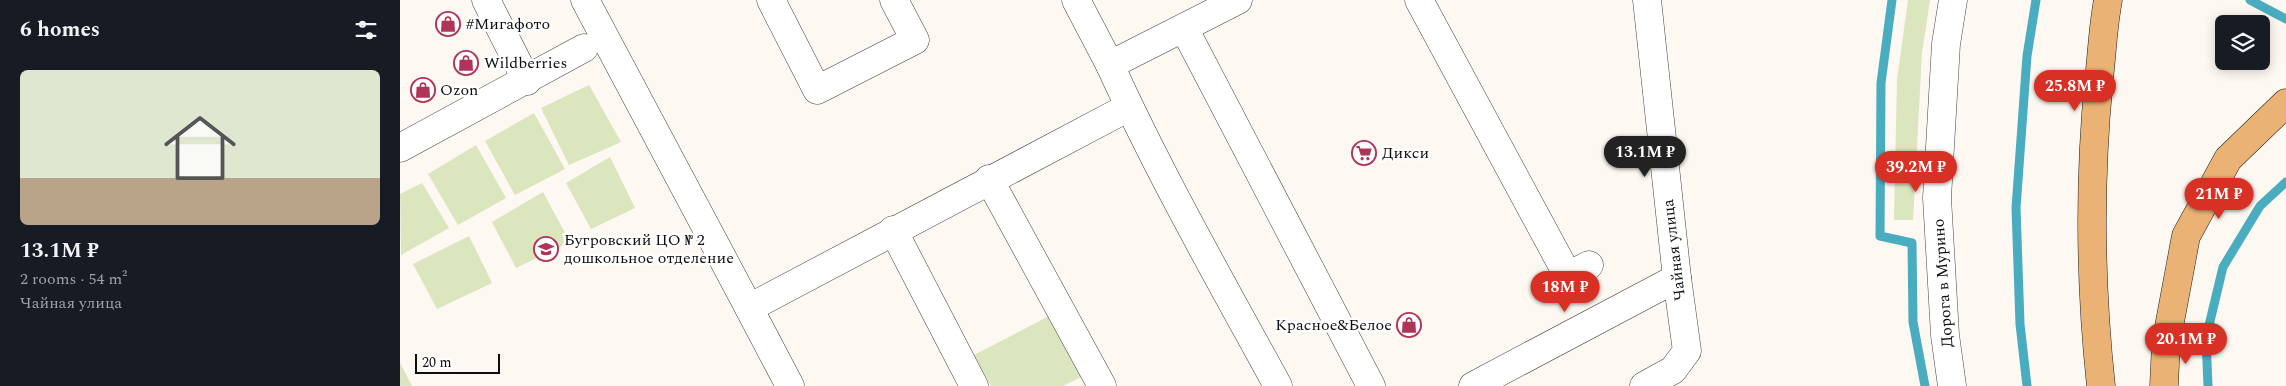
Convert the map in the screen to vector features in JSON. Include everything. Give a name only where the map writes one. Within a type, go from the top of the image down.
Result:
[{"type":"main road","points":[[2101,386],[2097,347],[2091,229],[2096,108],[2108,0]]},
{"type":"main road","points":[[2164,386],[2166,343],[2186,236],[2228,159],[2286,104]]},
{"type":"street","points":[[486,0],[527,81]]},
{"type":"street","points":[[585,0],[790,386]]},
{"type":"street","points":[[772,0],[817,90],[915,40],[894,0]]},
{"type":"street","points":[[1076,0],[1110,65],[1129,107],[1278,386]]},
{"type":"street","points":[[1110,65],[1238,0]]},
{"type":"street","points":[[1419,0],[1568,276],[1589,265]]},
{"type":"street","name":"Чайная улица","points":[[1644,386],[1673,370],[1687,351],[1677,278],[1647,0]]},
{"type":"street","name":"Дорога в Мурино","points":[[1952,386],[1945,335],[1937,198],[1946,44],[1953,0]]},
{"type":"street","points":[[1184,28],[1371,386]]},
{"type":"street","points":[[400,148],[527,81],[584,48]]},
{"type":"street","points":[[749,308],[989,179],[1129,107]]},
{"type":"street","points":[[989,179],[1102,386]]},
{"type":"street","points":[[893,230],[974,386]]},
{"type":"street","points":[[1473,386],[1677,278]]},
{"type":"green space","points":[[1908,0],[1930,0],[1922,53],[1913,220],[1894,220],[1897,80]]},
{"type":"green space","points":[[589,85],[621,142],[569,165],[541,108]]},
{"type":"green space","points":[[534,113],[565,169],[515,195],[485,141]]},
{"type":"green space","points":[[476,145],[506,198],[458,225],[428,174]]},
{"type":"green space","points":[[610,157],[635,208],[591,229],[566,183]]},
{"type":"green space","points":[[422,183],[449,228],[401,255],[400,194]]},
{"type":"green space","points":[[543,192],[570,242],[516,268],[492,222]]},
{"type":"green space","points":[[469,236],[492,283],[437,309],[413,264]]},
{"type":"green space","points":[[1051,315],[1083,376],[1063,386],[991,386],[974,355]]},
{"type":"green space","points":[[400,363],[412,386],[400,386]]},
{"type":"waterway","points":[[1892,0],[1881,83],[1880,236],[1912,243],[1913,322],[1925,386]]},
{"type":"waterway","points":[[2027,386],[2020,324],[2016,208],[2027,56],[2036,0]]},
{"type":"waterway","points":[[2250,0],[2286,19]]},
{"type":"waterway","points":[[2208,386],[2206,338],[2223,267],[2260,206],[2286,182]]},
{"type":"place","name":"#Мигафото","points":[[448,24]]},
{"type":"place","name":"Wildberries","points":[[466,63]]},
{"type":"place","name":"Ozon","points":[[423,90]]},
{"type":"place","name":"Дикси","points":[[1364,153]]},
{"type":"place","name":"Бугровский ЦО № 2 дошкольное отделение","points":[[546,249]]},
{"type":"place","name":"Красное&Белое","points":[[1409,325]]}]
